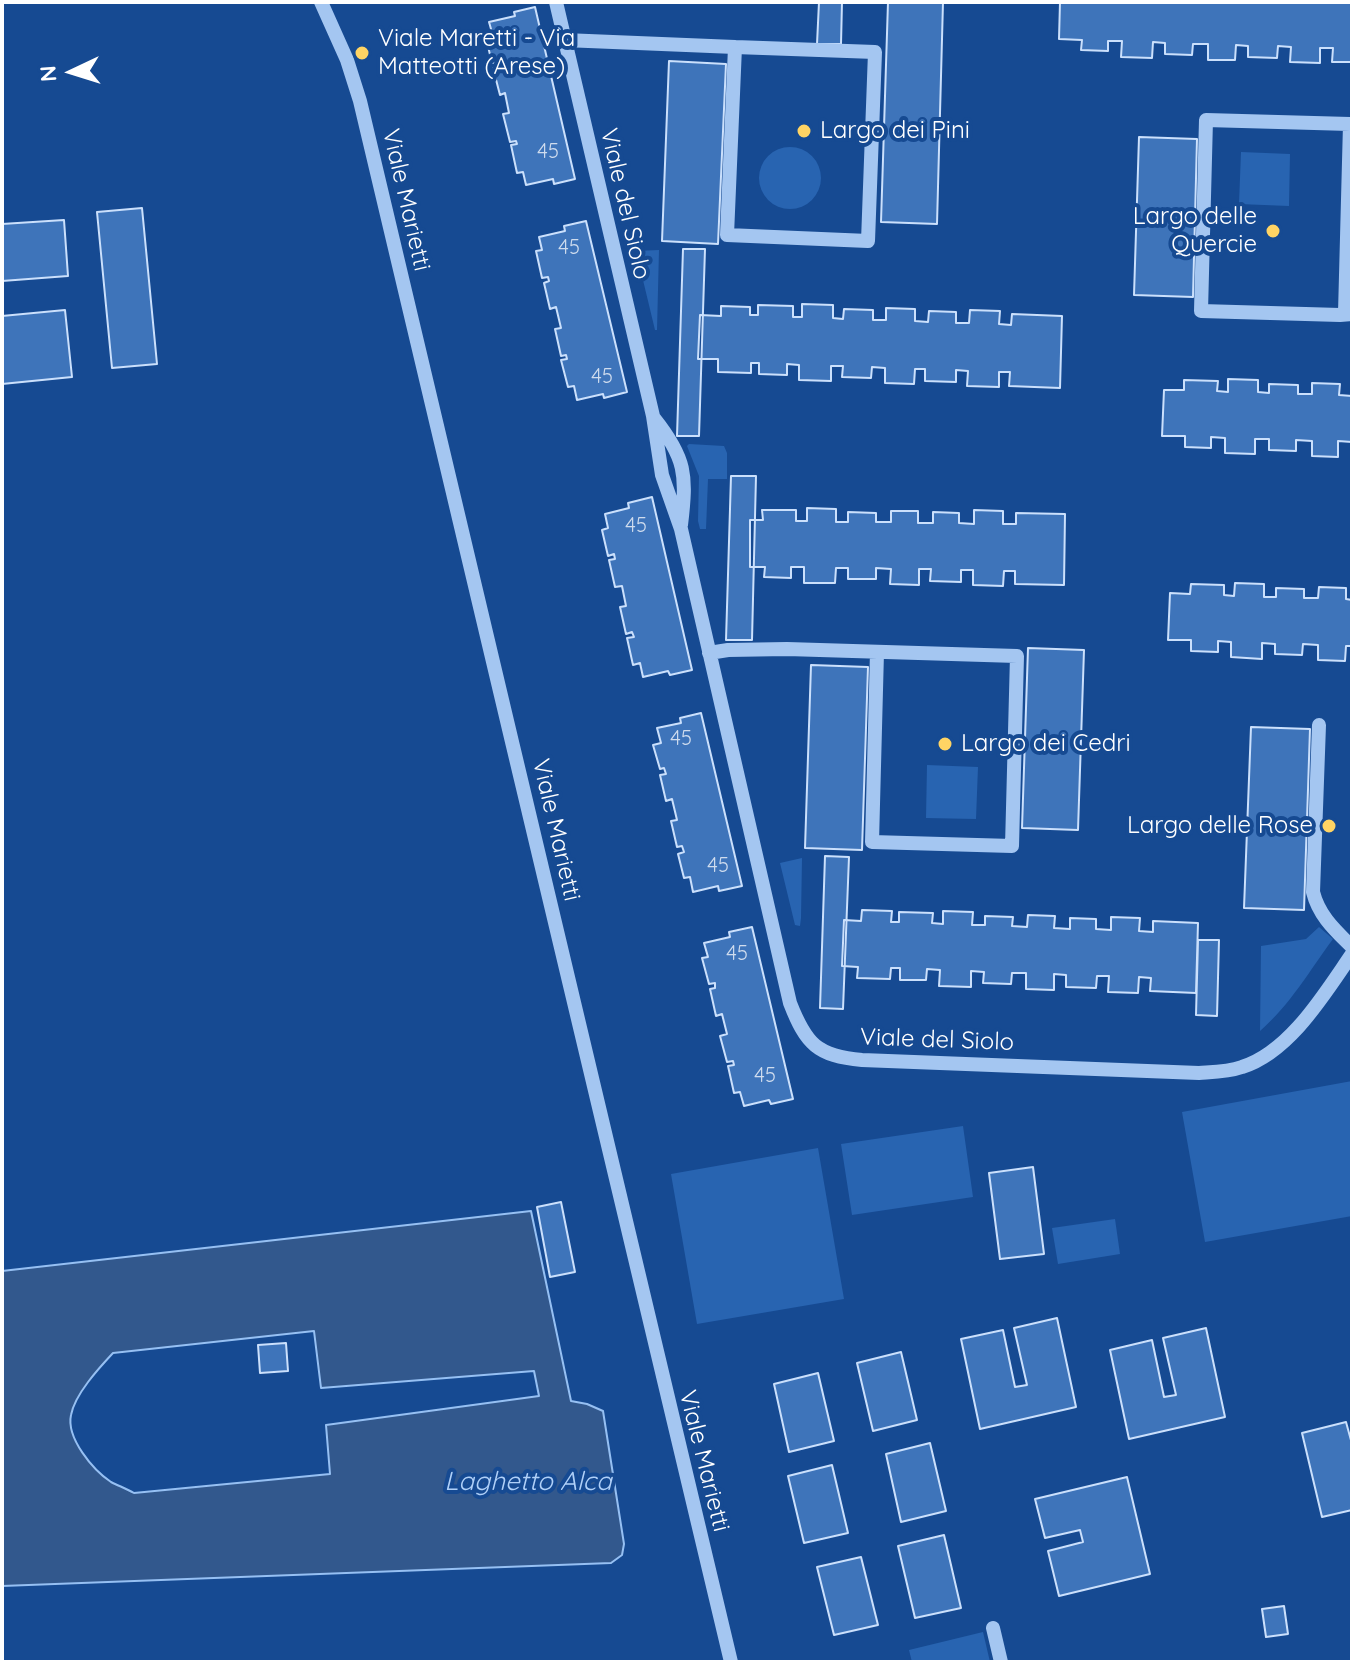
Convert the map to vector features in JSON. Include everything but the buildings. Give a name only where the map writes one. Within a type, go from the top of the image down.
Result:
[{"type":"street","name":"Viale del Siolo","points":[[556,2],[653,416],[670,438],[682,467],[685,488],[681,529],[790,1003],[812,1044],[842,1058],[862,1060],[1199,1073],[1227,1071],[1257,1061],[1277,1049],[1313,1008],[1352,954]]},
{"type":"street","name":"Viale Marietti","points":[[323,5],[347,60],[360,101],[659,1370],[731,1662]]},
{"type":"street","points":[[564,40],[875,52],[868,241],[727,235],[735,47]]},
{"type":"street","points":[[1206,120],[1350,124],[1348,314],[1201,311],[1206,120]]},
{"type":"street","points":[[709,653],[756,649],[877,652],[1017,656],[1012,846],[872,842],[877,652]]},
{"type":"street","points":[[1319,725],[1313,892],[1321,913],[1352,947]]},
{"type":"street","points":[[993,1628],[1001,1662]]},
{"type":"shaded area","points":[[790,147],[812,156],[821,178],[812,200],[790,209],[768,200],[759,178],[768,156]]},
{"type":"shaded area","points":[[1241,152],[1290,154],[1289,206],[1239,204]]},
{"type":"shaded area","points":[[659,250],[657,330],[655,330],[636,251]]},
{"type":"shaded area","points":[[687,446],[724,446],[727,453],[727,479],[708,479],[706,529],[700,529],[698,521],[699,476]]},
{"type":"shaded area","points":[[927,765],[978,767],[976,819],[926,818]]},
{"type":"shaded area","points":[[802,858],[800,926],[795,925],[780,863]]},
{"type":"shaded area","points":[[1319,927],[1333,939],[1290,999],[1260,1031],[1261,946],[1306,939]]},
{"type":"shaded area","points":[[1352,1081],[1352,1216],[1205,1242],[1182,1112]]},
{"type":"shaded area","points":[[963,1126],[973,1197],[852,1215],[841,1144]]},
{"type":"shaded area","points":[[818,1148],[844,1299],[697,1324],[671,1174]]},
{"type":"shaded area","points":[[1115,1219],[1120,1254],[1058,1264],[1052,1228]]},
{"type":"shaded area","points":[[983,1632],[990,1662],[912,1662],[909,1650]]},
{"type":"water","name":"Laghetto Alca","points":[[531,1211],[571,1401],[603,1411],[624,1544],[622,1555],[611,1563],[2,1586],[2,1271]],"holes":[[[314,1331],[321,1388],[534,1371],[539,1396],[326,1425],[330,1474],[134,1493],[111,1482],[96,1470],[82,1453],[71,1424],[77,1399],[113,1353]]]},
{"type":"place","name":"Viale Maretti - Via Matteotti (Arese)","points":[[362,53]]},
{"type":"place","name":"Largo dei Pini","points":[[804,131]]},
{"type":"place","name":"Largo delle Quercie","points":[[1273,231]]},
{"type":"place","name":"Largo dei Cedri","points":[[945,744]]},
{"type":"place","name":"Largo delle Rose","points":[[1329,826]]}]
